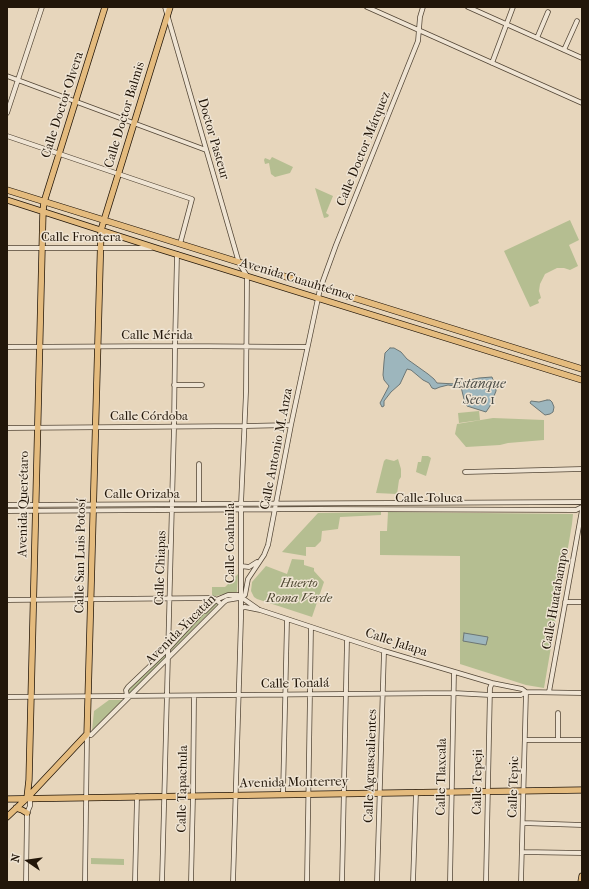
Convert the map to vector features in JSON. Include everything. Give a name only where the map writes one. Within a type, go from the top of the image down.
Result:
[{"type":"main road","name":"Calle Doctor Olvera","points":[[43,211],[44,202],[106,7]]},
{"type":"main road","name":"Calle Doctor Balmis","points":[[101,230],[170,7]]},
{"type":"main road","name":"Avenida Cuauhtémoc","points":[[7,190],[320,289],[582,369]]},
{"type":"main road","name":"Avenida Cuauhtémoc","points":[[7,200],[156,248],[582,380]]},
{"type":"main road","name":"Avenida Querétaro","points":[[29,798],[30,696],[43,211]]},
{"type":"main road","name":"Calle San Luis Potosí","points":[[87,734],[101,230]]},
{"type":"main road","name":"Avenida Yucatán","points":[[16,808],[29,798],[87,734]]},
{"type":"main road","points":[[39,786],[40,792],[45,798]]},
{"type":"main road","name":"Avenida Monterrey","points":[[7,799],[235,794],[451,792],[488,790],[582,790]]},
{"type":"main road","points":[[7,817],[16,808],[27,813]]},
{"type":"main road","points":[[581,882],[582,876]]},
{"type":"street","points":[[7,113],[42,7]]},
{"type":"street","name":"Doctor Pasteur","points":[[165,7],[239,263],[247,276]]},
{"type":"street","points":[[367,7],[582,103]]},
{"type":"street","name":"Calle Doctor Márquez","points":[[318,298],[336,245],[418,41],[420,17],[423,7]]},
{"type":"street","points":[[468,7],[582,58]]},
{"type":"street","points":[[492,63],[513,7]]},
{"type":"street","points":[[537,38],[548,12]]},
{"type":"street","points":[[564,50],[577,21]]},
{"type":"street","points":[[7,76],[206,150]]},
{"type":"street","points":[[7,136],[192,199],[180,244]]},
{"type":"street","name":"Calle Frontera","points":[[7,248],[156,248]]},
{"type":"street","name":"Calle Chiapas","points":[[162,882],[178,254]]},
{"type":"street","name":"Calle Coahuila","points":[[233,882],[241,608],[241,504],[245,426],[247,276]]},
{"type":"street","name":"Calle Antonio M. Anza","points":[[241,596],[245,595],[248,579],[260,561],[268,545],[291,425],[318,298]]},
{"type":"street","name":"Calle Mérida","points":[[7,347],[307,347]]},
{"type":"street","points":[[174,385],[202,385]]},
{"type":"street","name":"Calle Córdoba","points":[[7,428],[291,425]]},
{"type":"street","points":[[199,464],[199,504]]},
{"type":"street","points":[[465,472],[582,469]]},
{"type":"street","name":"Calle Toluca","points":[[276,503],[582,502]]},
{"type":"street","name":"Calle Orizaba","points":[[93,508],[172,504],[276,503]]},
{"type":"street","points":[[418,503],[418,509]]},
{"type":"street","name":"Calle Orizaba","points":[[7,505],[35,508],[172,510],[275,509]]},
{"type":"street","name":"Calle Orizaba","points":[[7,511],[35,508]]},
{"type":"street","name":"Calle Toluca","points":[[275,509],[576,510],[582,508]]},
{"type":"street","name":"Calle Huatabampo","points":[[549,692],[582,508]]},
{"type":"street","points":[[241,566],[249,567],[260,561]]},
{"type":"street","name":"Avenida Yucatán","points":[[129,696],[126,690],[128,687],[216,600],[231,594],[241,596]]},
{"type":"street","name":"Avenida Yucatán","points":[[87,734],[92,735],[221,604],[227,600],[239,598],[241,596]]},
{"type":"street","name":"Calle Jalapa","points":[[241,596],[260,610]]},
{"type":"street","points":[[7,600],[212,598],[221,604]]},
{"type":"street","points":[[565,602],[582,602]]},
{"type":"street","name":"Calle Jalapa","points":[[241,608],[245,607],[260,610],[286,620],[347,638],[384,651],[492,683],[522,689],[526,692]]},
{"type":"street","points":[[283,794],[286,620]]},
{"type":"street","points":[[307,882],[311,627]]},
{"type":"street","points":[[342,882],[347,638]]},
{"type":"street","name":"Calle Aguascalientes","points":[[378,882],[384,651]]},
{"type":"street","name":"Calle Tlaxcala","points":[[450,882],[454,672]]},
{"type":"street","name":"Calle Tepeji","points":[[486,882],[490,688],[492,683]]},
{"type":"street","name":"Calle Tonalá","points":[[7,697],[194,696],[346,693],[454,693],[490,695],[521,695],[526,692],[582,693]]},
{"type":"street","name":"Calle Tepic","points":[[521,882],[523,791],[526,740],[526,692]]},
{"type":"street","name":"Calle Tapachula","points":[[191,882],[194,696]]},
{"type":"street","points":[[558,713],[558,740]]},
{"type":"street","name":"Calle San Luis Potosí","points":[[85,882],[87,734]]},
{"type":"street","points":[[526,740],[582,740]]},
{"type":"street","points":[[413,882],[416,792]]},
{"type":"street","points":[[135,882],[137,796]]},
{"type":"street","name":"Avenida Querétaro","points":[[26,882],[27,813],[30,806],[29,798]]},
{"type":"street","points":[[523,823],[582,825]]},
{"type":"street","points":[[522,852],[582,853]]},
{"type":"green space","points":[[272,157],[293,167],[290,173],[275,177],[271,174],[269,163],[265,164],[264,160],[265,158],[270,160]]},
{"type":"green space","points":[[315,188],[333,196],[326,213],[329,215],[328,217],[324,218]]},
{"type":"green space","points":[[570,220],[579,240],[569,245],[578,266],[570,270],[557,268],[545,274],[540,284],[539,291],[541,298],[538,300],[539,303],[530,307],[504,251]]},
{"type":"green space","points":[[479,411],[480,420],[459,423],[458,413]]},
{"type":"green space","points":[[493,418],[544,420],[544,440],[466,447],[455,434],[457,424]]},
{"type":"green space","points":[[422,456],[428,456],[431,458],[426,476],[416,472],[418,462],[421,462]]},
{"type":"green space","points":[[386,459],[394,461],[398,459],[401,469],[401,477],[399,480],[397,494],[376,493],[384,461]]},
{"type":"green space","points":[[381,512],[381,515],[340,517],[338,529],[322,531],[321,541],[315,547],[306,547],[306,556],[282,552],[318,513]]},
{"type":"green space","points":[[388,512],[573,514],[544,688],[526,685],[460,664],[460,556],[380,555],[380,531],[387,531]]},
{"type":"green space","name":"Huerto Roma Verde","points":[[292,559],[304,560],[304,565],[314,568],[314,571],[324,582],[312,617],[257,599],[251,591],[252,582],[266,566],[287,574]]},
{"type":"green space","points":[[238,574],[237,592],[212,596],[212,587],[225,587]]},
{"type":"green space","points":[[217,602],[218,604],[169,653],[169,649],[202,614],[204,614]]},
{"type":"green space","points":[[166,652],[166,657],[129,694],[126,690]]},
{"type":"green space","points":[[109,700],[124,700],[92,731],[94,711]]},
{"type":"green space","points":[[91,858],[124,859],[124,865],[91,864]]},
{"type":"water","name":"Estanque Seco 1","points":[[390,348],[394,348],[401,352],[407,359],[428,374],[437,383],[456,384],[479,378],[492,377],[496,391],[490,406],[486,412],[467,406],[461,387],[448,385],[435,389],[432,388],[429,383],[411,370],[407,369],[400,384],[391,392],[384,401],[384,406],[382,407],[380,403],[389,386],[384,380],[383,375],[385,353]]},
{"type":"water","points":[[547,400],[552,402],[554,407],[553,412],[545,415],[530,403],[531,401],[539,402]]},
{"type":"water","points":[[464,633],[488,637],[486,645],[463,641]]}]
